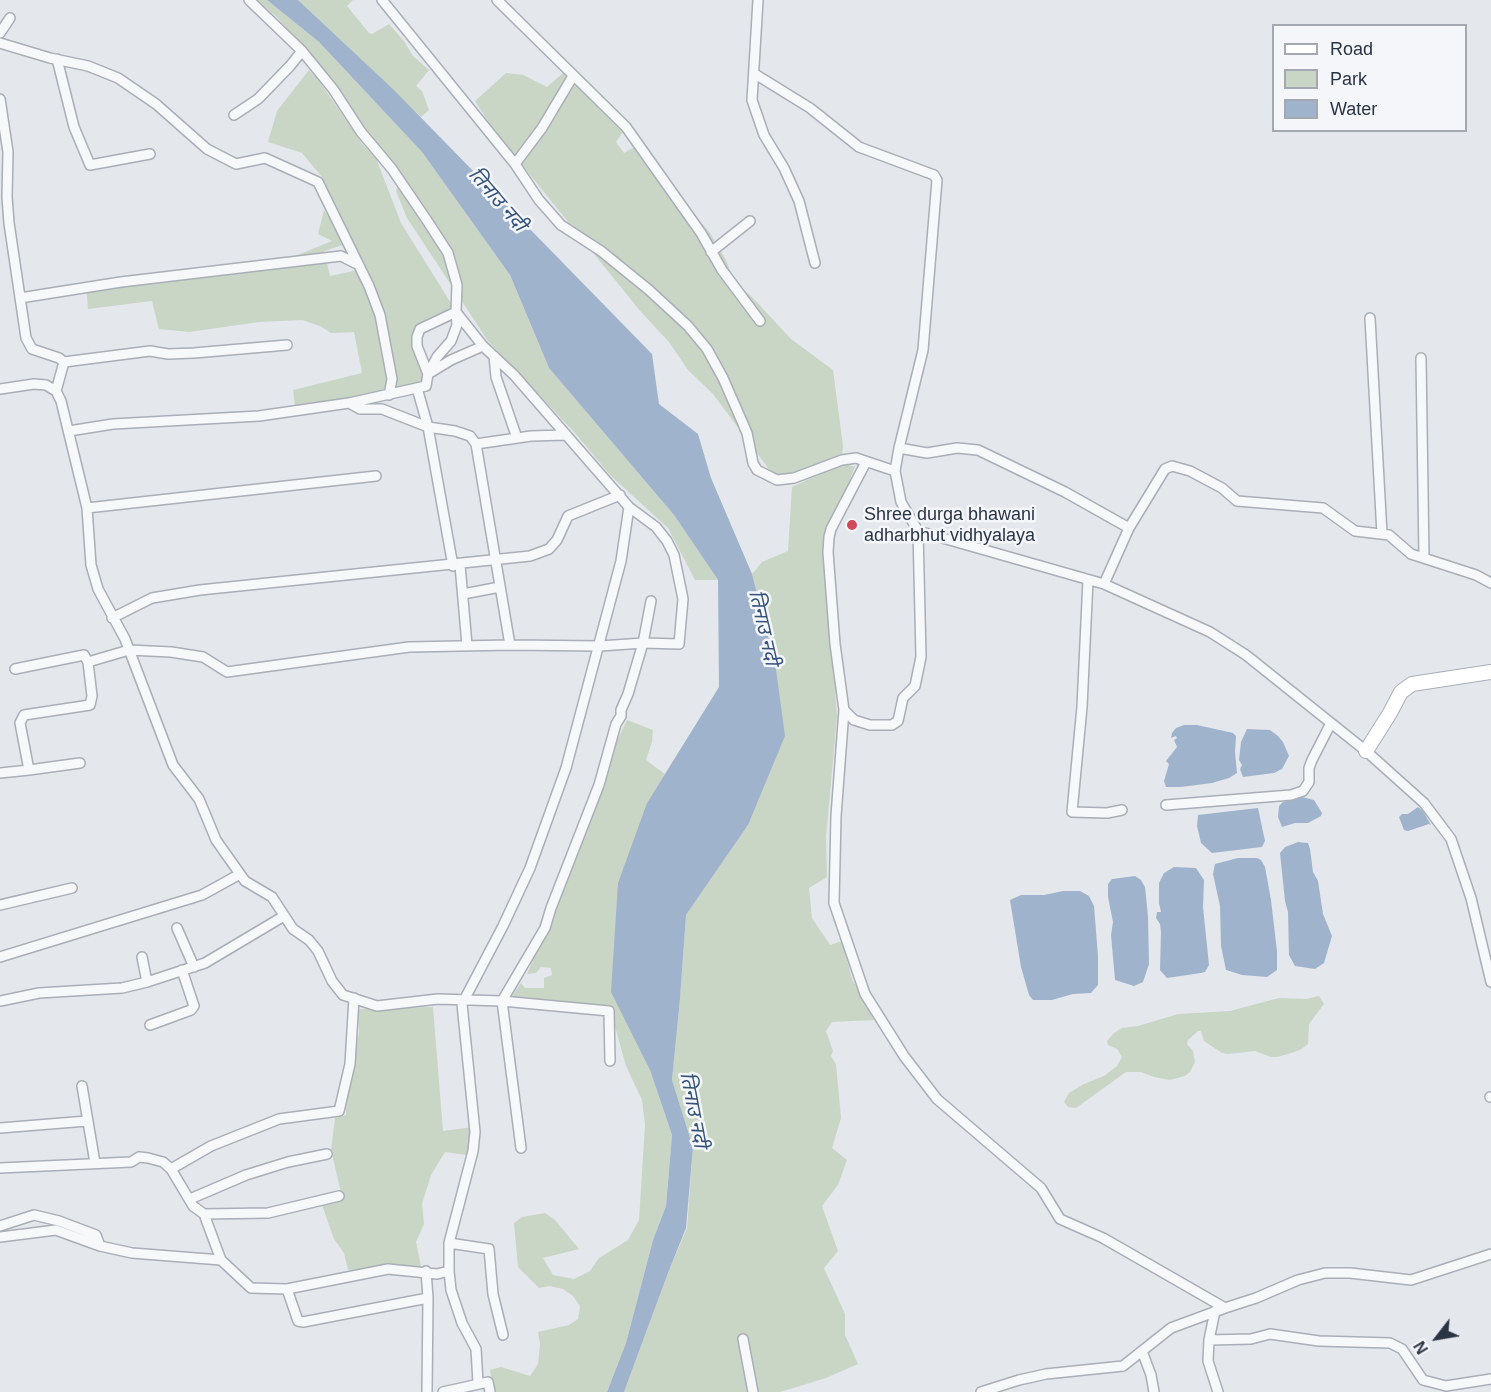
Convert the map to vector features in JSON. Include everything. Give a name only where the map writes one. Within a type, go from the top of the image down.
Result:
[{"type":"street","points":[[69,431],[113,424],[259,416],[389,395],[426,386],[428,374],[437,357],[451,340],[457,325],[457,285],[447,253],[392,169],[361,132],[333,89],[302,51],[249,0]]},
{"type":"street","points":[[382,0],[515,164],[539,200],[561,225],[601,251],[649,290],[687,326],[706,349],[723,378],[747,433],[753,463],[757,470],[777,480],[794,478],[842,460],[856,458],[895,471]]},
{"type":"street","points":[[497,0],[626,127],[700,233],[722,270],[760,321]]},
{"type":"street","points":[[758,0],[752,100],[764,135],[784,168],[799,201],[815,263]]},
{"type":"street","points":[[0,33],[10,18]]},
{"type":"street","points":[[0,44],[88,66],[118,78],[156,105],[207,149],[236,164],[265,158],[318,182],[369,286],[380,315],[392,379],[389,395]]},
{"type":"street","points":[[234,115],[258,99],[302,51]]},
{"type":"street","points":[[57,59],[74,127],[87,163],[94,165],[150,154]]},
{"type":"street","points":[[755,74],[810,108],[859,147],[934,175],[937,180],[923,350],[895,471],[901,502],[918,531],[921,657],[915,686],[903,698],[898,721],[892,725],[870,725],[854,720],[844,710]]},
{"type":"street","points":[[515,164],[542,128],[573,76]]},
{"type":"street","points":[[0,99],[8,152],[7,197],[26,338],[32,349],[59,358],[64,362],[150,351],[168,354],[194,353],[286,345]]},
{"type":"street","points":[[711,252],[750,221]]},
{"type":"street","points":[[20,298],[143,279],[341,256],[357,264]]},
{"type":"street","points":[[88,663],[129,650],[171,651],[203,657],[226,672],[409,647],[679,644],[683,598],[674,555],[667,541],[656,527],[629,507],[514,375],[483,346],[456,312]]},
{"type":"street","points":[[428,374],[417,346],[420,330],[456,312]]},
{"type":"street","points":[[1370,318],[1382,534]]},
{"type":"street","points":[[428,374],[451,360],[483,346]]},
{"type":"street","points":[[494,356],[496,377],[517,438]]},
{"type":"street","points":[[1421,358],[1424,557]]},
{"type":"street","points":[[64,362],[56,391],[69,431],[87,508],[91,565],[98,589],[129,650],[173,765],[199,799],[216,840],[245,881],[272,897],[292,929],[309,940],[318,951],[336,988],[343,995],[377,1006],[438,999],[502,1001],[609,1011],[610,1062]]},
{"type":"street","points":[[0,389],[34,384],[46,385],[56,391]]},
{"type":"street","points":[[417,388],[428,427],[463,594],[468,645]]},
{"type":"street","points":[[349,403],[360,409],[382,409],[428,427],[455,431],[470,436],[476,444],[510,645]]},
{"type":"street","points":[[476,444],[517,438],[565,435]]},
{"type":"street","points":[[899,448],[927,453],[957,448],[978,450],[1065,492],[1129,528]]},
{"type":"street","points":[[866,462],[831,529],[828,552],[844,710],[836,816],[834,903],[865,994],[904,1056],[937,1099],[1041,1188],[1060,1219],[1103,1238],[1220,1309]]},
{"type":"street","points":[[1104,584],[1129,528],[1165,469],[1172,466],[1190,471],[1222,488],[1237,501],[1318,507],[1355,531],[1394,537],[1412,554],[1476,575],[1491,583]]},
{"type":"street","points":[[87,508],[376,476]]},
{"type":"street","points":[[112,618],[153,598],[200,590],[530,556],[549,549],[557,540],[568,516],[620,495]]},
{"type":"street","points":[[478,1383],[476,1349],[462,1323],[451,1290],[449,1270],[449,1243],[473,1151],[475,1132],[462,1005],[530,868],[566,768],[621,561],[629,507]]},
{"type":"street","points":[[918,531],[1104,584],[1210,632],[1246,655],[1366,751],[1424,804],[1451,839],[1472,898],[1491,982]]},
{"type":"street","points":[[1088,580],[1082,707],[1072,812],[1107,813],[1122,810]]},
{"type":"street","points":[[463,594],[500,587]]},
{"type":"street","points":[[521,1148],[502,1001],[545,928],[599,785],[643,643],[651,601]]},
{"type":"street","points":[[15,669],[84,655],[88,663],[92,696],[90,705],[31,713],[21,718],[29,770]]},
{"type":"street","points":[[1366,751],[1401,692],[1412,684],[1491,672]]},
{"type":"street","points":[[1166,805],[1291,795],[1303,791],[1309,782],[1309,768],[1312,760],[1331,723]]},
{"type":"street","points":[[0,773],[80,763]]},
{"type":"street","points":[[0,957],[201,895],[240,874]]},
{"type":"street","points":[[0,905],[72,888]]},
{"type":"street","points":[[0,1001],[39,993],[122,988],[147,982],[205,963],[284,915]]},
{"type":"street","points":[[177,928],[194,967]]},
{"type":"street","points":[[142,957],[147,982]]},
{"type":"street","points":[[150,1025],[191,1010],[194,1006],[182,970]]},
{"type":"street","points":[[171,1169],[211,1146],[279,1119],[339,1111],[350,1064],[354,998]]},
{"type":"street","points":[[82,1086],[95,1163]]},
{"type":"street","points":[[0,1128],[87,1121]]},
{"type":"street","points":[[190,1199],[246,1175],[288,1162],[327,1154]]},
{"type":"street","points":[[0,1168],[131,1162],[139,1157],[163,1162],[171,1169],[193,1206],[204,1214],[221,1260],[251,1288],[287,1289],[388,1269],[426,1271],[437,1274],[449,1270]]},
{"type":"street","points":[[204,1214],[268,1213],[339,1196]]},
{"type":"street","points":[[0,1226],[34,1215],[96,1234],[100,1246]]},
{"type":"street","points":[[0,1237],[56,1230],[100,1246],[132,1253],[221,1260]]},
{"type":"street","points":[[449,1243],[489,1250],[492,1294],[503,1335]]},
{"type":"street","points":[[981,1392],[1046,1374],[1123,1366],[1171,1328],[1256,1298],[1298,1280],[1325,1273],[1350,1273],[1412,1280],[1491,1254]]},
{"type":"street","points":[[426,1271],[427,1392]]},
{"type":"street","points":[[287,1289],[298,1321],[303,1322],[428,1298]]},
{"type":"street","points":[[1218,1392],[1208,1361],[1209,1340],[1220,1309]]},
{"type":"street","points":[[1209,1340],[1251,1339],[1270,1334],[1319,1341],[1390,1344],[1402,1349],[1423,1380],[1446,1386],[1491,1379]]},
{"type":"street","points":[[743,1339],[753,1392]]},
{"type":"street","points":[[1142,1351],[1151,1375],[1154,1392]]},
{"type":"street","points":[[447,1392],[488,1382],[490,1392]]},
{"type":"green space","points":[[257,0],[267,0],[319,42],[422,152],[510,275],[549,368],[674,515],[718,580],[695,580],[668,528],[610,475],[575,433],[488,341],[407,218],[396,191],[399,180],[301,47],[278,18]]},
{"type":"green space","points":[[298,0],[353,0],[347,6],[369,33],[372,34],[389,24],[413,56],[429,70],[416,86],[422,91],[429,110],[421,117]]},
{"type":"green space","points":[[309,70],[363,145],[376,158],[401,223],[454,308],[418,327],[427,383],[396,389],[380,308],[322,177],[302,153],[268,142],[277,111]]},
{"type":"green space","points":[[506,73],[523,75],[547,87],[563,73],[623,132],[616,142],[624,153],[640,144],[710,233],[726,260],[734,281],[791,339],[833,370],[843,446],[842,454],[809,470],[774,476],[713,394],[688,370],[669,342],[641,312],[493,129],[475,101]]},
{"type":"green space","points":[[324,210],[346,244],[324,251],[330,276],[358,270],[377,317],[390,381],[388,393],[295,407],[293,390],[362,373],[354,332],[331,333],[320,326],[302,320],[259,322],[189,332],[159,329],[152,301],[88,309],[86,282],[295,256],[332,241],[318,234]]},
{"type":"green space","points":[[843,463],[855,467],[826,531],[837,717],[826,837],[827,877],[809,888],[812,918],[830,945],[842,941],[852,979],[874,1020],[832,1022],[826,1031],[833,1051],[831,1056],[836,1064],[841,1118],[832,1148],[847,1160],[838,1185],[822,1206],[838,1251],[824,1268],[845,1314],[845,1335],[858,1364],[826,1378],[780,1392],[624,1392],[687,1228],[693,1147],[672,1080],[686,915],[748,825],[775,662],[752,574],[762,562],[788,551],[792,487]]},
{"type":"green space","points":[[627,720],[653,730],[646,760],[665,774],[647,803],[650,1070],[672,1135],[666,1206],[653,1240],[626,1343],[607,1392],[494,1392],[490,1370],[501,1367],[530,1376],[538,1364],[540,1344],[538,1332],[569,1325],[578,1319],[580,1306],[573,1296],[563,1289],[549,1286],[539,1288],[518,1267],[514,1223],[522,1217],[545,1213],[555,1220],[579,1249],[543,1258],[553,1275],[574,1279],[590,1271],[599,1258],[628,1240],[639,1220],[645,1125],[642,1100],[626,1066],[609,1005],[600,1007],[510,999],[521,983],[525,988],[544,988],[544,978],[552,975],[551,968],[541,967],[536,973],[527,974],[615,745]]},
{"type":"green space","points":[[1319,996],[1324,1004],[1309,1024],[1308,1044],[1300,1050],[1278,1057],[1255,1051],[1222,1053],[1204,1041],[1201,1031],[1198,1031],[1188,1040],[1187,1044],[1193,1051],[1195,1062],[1185,1076],[1170,1080],[1141,1072],[1126,1072],[1076,1108],[1068,1107],[1064,1102],[1069,1093],[1104,1076],[1117,1066],[1122,1057],[1117,1049],[1108,1045],[1107,1041],[1122,1028],[1138,1026],[1178,1014],[1230,1011],[1279,998],[1306,999]]},
{"type":"green space","points":[[433,1007],[443,1131],[473,1127],[466,1155],[445,1152],[431,1175],[422,1204],[424,1224],[416,1242],[421,1266],[348,1270],[344,1253],[334,1239],[322,1205],[343,1201],[331,1150],[335,1118],[346,1115],[346,1099],[359,1033],[358,1009]]},
{"type":"water","name":"तिनाउ नदी","points":[[267,0],[298,0],[394,90],[652,354],[659,404],[698,434],[711,478],[752,574],[775,662],[785,736],[748,825],[686,915],[672,1080],[693,1147],[686,1228],[624,1392],[607,1392],[626,1343],[653,1240],[666,1206],[672,1135],[650,1070],[611,992],[618,883],[647,803],[719,687],[718,580],[674,515],[549,368],[510,275],[422,152],[319,42]]},
{"type":"water","points":[[1184,725],[1197,725],[1233,733],[1236,736],[1237,773],[1212,783],[1166,787],[1164,781],[1169,764],[1166,761],[1177,747],[1174,740],[1177,738],[1176,736],[1171,738],[1172,733],[1176,728]]},
{"type":"water","points":[[1247,729],[1270,730],[1278,736],[1289,756],[1282,769],[1274,773],[1243,777],[1239,760],[1241,742]]},
{"type":"water","points":[[1302,797],[1314,800],[1322,813],[1321,816],[1308,823],[1295,823],[1282,827],[1278,817],[1279,806],[1283,802]]},
{"type":"water","points":[[1418,807],[1431,825],[1404,830],[1399,817]]},
{"type":"water","points":[[1258,808],[1265,841],[1262,847],[1212,853],[1201,843],[1197,826],[1198,815]]},
{"type":"water","points":[[1298,842],[1308,843],[1313,872],[1318,881],[1323,914],[1332,936],[1324,963],[1315,969],[1295,966],[1289,955],[1288,912],[1280,853],[1285,847]]},
{"type":"water","points":[[1238,858],[1257,858],[1265,867],[1277,951],[1277,970],[1267,977],[1242,975],[1226,970],[1221,946],[1220,906],[1213,874],[1215,864]]},
{"type":"water","points":[[1174,867],[1196,868],[1204,880],[1203,907],[1209,965],[1205,972],[1167,978],[1160,970],[1161,932],[1156,918],[1157,912],[1161,912],[1159,883],[1164,873]]},
{"type":"water","points":[[1135,876],[1145,887],[1149,964],[1143,982],[1134,986],[1115,980],[1111,935],[1113,922],[1108,884],[1112,879]]},
{"type":"water","points":[[1063,891],[1080,891],[1089,896],[1094,906],[1098,985],[1091,993],[1073,994],[1052,1000],[1033,1000],[1029,995],[1021,967],[1010,900],[1021,895],[1044,895]]},
{"type":"place","name":"Shree durga bhawani adharbhut vidhyalaya","points":[[852,525]]}]
